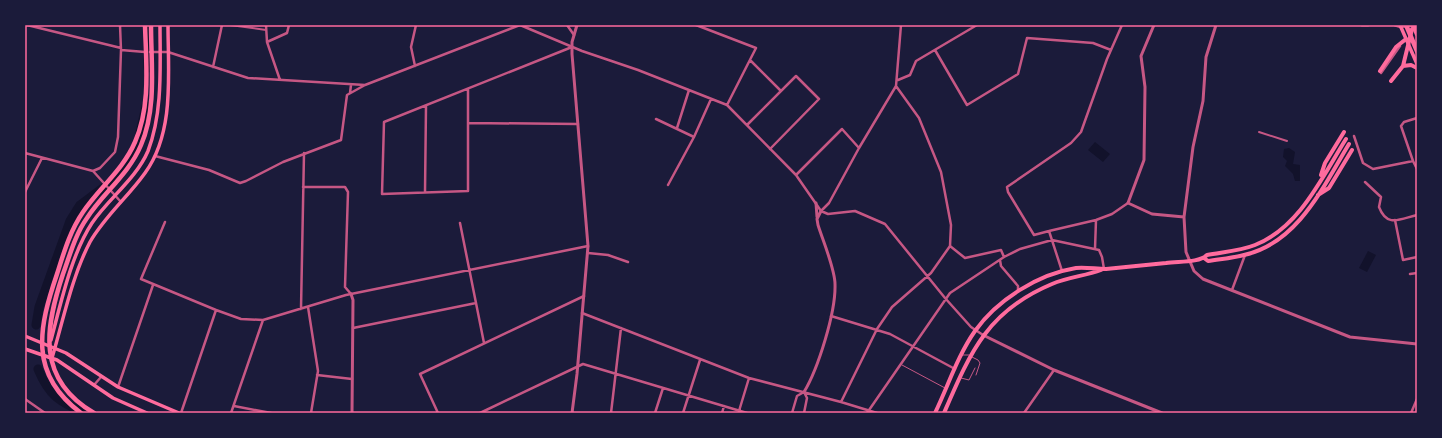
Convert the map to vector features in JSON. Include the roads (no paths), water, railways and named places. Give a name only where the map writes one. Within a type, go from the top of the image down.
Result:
[{"type":"highway","points":[[81,413],[62,395],[47,369],[42,345],[43,320],[66,245],[76,223],[88,204],[123,163],[138,134],[143,114],[146,89],[145,25]]},
{"type":"highway","points":[[94,413],[71,395],[57,374],[49,350],[50,320],[55,299],[79,231],[93,209],[131,164],[144,136],[151,99],[151,25]]},
{"type":"highway","points":[[1408,26],[1417,34]]},
{"type":"highway","points":[[1408,26],[1417,51]]},
{"type":"main road","points":[[52,358],[49,345],[81,243],[91,224],[144,160],[150,145],[158,106],[160,25]]},
{"type":"main road","points":[[52,358],[76,277],[90,243],[102,224],[145,174],[155,156],[166,109],[168,25]]},
{"type":"main road","points":[[1390,81],[1402,68],[1411,38],[1408,26]]},
{"type":"main road","points":[[1408,26],[1406,39],[1417,64]]},
{"type":"main road","points":[[1381,72],[1396,46],[1406,39],[1411,38],[1417,41]]},
{"type":"main road","points":[[1402,68],[1411,65],[1417,68]]},
{"type":"main road","points":[[1319,181],[1325,162],[1344,132]]},
{"type":"main road","points":[[944,413],[970,356],[983,335],[1002,316],[1028,294],[1064,280],[1104,269],[1189,261],[1204,258],[1207,255],[1243,249],[1273,236],[1298,214],[1346,139]]},
{"type":"main road","points":[[1204,258],[1208,261],[1245,255],[1259,250],[1288,232],[1303,217],[1349,144]]},
{"type":"main road","points":[[1318,195],[1329,188],[1352,150]]},
{"type":"main road","points":[[935,413],[962,355],[976,330],[996,309],[1018,291],[1062,271],[1088,267],[1104,269]]},
{"type":"main road","points":[[25,336],[66,353],[118,387],[180,413]]},
{"type":"main road","points":[[25,349],[52,358],[64,364],[113,398],[147,413]]},
{"type":"street","points":[[27,25],[121,49],[142,52],[168,52],[248,78],[351,85],[365,85],[520,25],[572,47],[727,105],[796,175],[821,211],[828,214],[855,211],[883,223],[945,298],[976,330],[983,335],[1054,370],[1162,413]]},
{"type":"street","points":[[93,171],[100,168],[114,152],[118,137],[121,49],[120,25]]},
{"type":"street","points":[[213,67],[222,25]]},
{"type":"street","points":[[230,25],[266,30]]},
{"type":"street","points":[[266,25],[267,42],[280,80]]},
{"type":"street","points":[[267,42],[286,34],[289,25]]},
{"type":"street","points":[[415,66],[411,47],[416,25]]},
{"type":"street","points":[[568,25],[574,35]]},
{"type":"street","points":[[572,413],[588,253],[572,47],[577,25]]},
{"type":"street","points":[[696,25],[756,48],[727,105]]},
{"type":"street","points":[[817,219],[821,211],[829,203],[859,148],[896,86],[898,80],[901,25]]},
{"type":"street","points":[[898,80],[910,75],[916,61],[978,25]]},
{"type":"street","points":[[1122,25],[1111,50],[1081,132],[1071,143],[1007,187],[1008,192],[1034,234],[1096,220],[1112,214],[1128,203],[1144,160],[1145,87],[1141,56],[1154,25]]},
{"type":"street","points":[[1216,25],[1206,57],[1203,100],[1193,147],[1184,216],[1186,252],[1194,271],[1203,279],[1350,337],[1417,344]]},
{"type":"street","points":[[1362,25],[1368,25]]},
{"type":"street","points":[[1394,25],[1417,25]]},
{"type":"street","points":[[1408,26],[1417,29]]},
{"type":"street","points":[[934,50],[967,106],[1018,74],[1027,38],[1093,43],[1111,50]]},
{"type":"street","points":[[1381,72],[1406,39]]},
{"type":"street","points":[[468,88],[468,191],[382,194],[384,122],[426,106],[468,88],[572,47]]},
{"type":"street","points":[[750,60],[781,91]]},
{"type":"street","points":[[747,125],[796,76],[819,99],[770,149]]},
{"type":"street","points":[[155,156],[202,168],[240,183],[304,153],[341,140],[347,95],[350,93],[351,85]]},
{"type":"street","points":[[350,93],[361,89],[365,85]]},
{"type":"street","points":[[841,402],[877,329],[892,307],[931,273],[950,246],[951,225],[941,172],[919,118],[896,86]]},
{"type":"street","points":[[676,128],[690,90]]},
{"type":"street","points":[[668,185],[694,136],[711,99]]},
{"type":"street","points":[[425,192],[426,106]]},
{"type":"street","points":[[1417,118],[1407,120],[1402,126],[1417,169]]},
{"type":"street","points":[[656,119],[694,136]]},
{"type":"street","points":[[469,123],[578,124]]},
{"type":"street","points":[[796,175],[842,129],[859,148]]},
{"type":"street","points":[[1259,132],[1287,141]]},
{"type":"street","points":[[1354,136],[1363,163],[1373,169],[1413,161]]},
{"type":"street","points":[[25,153],[93,171],[114,197],[121,202]]},
{"type":"street","points":[[301,309],[304,153]]},
{"type":"street","points":[[25,192],[42,158]]},
{"type":"street","points":[[1365,182],[1381,197],[1379,207],[1383,217],[1391,221],[1417,215]]},
{"type":"street","points":[[303,187],[345,187],[348,192],[345,287],[351,294],[353,300],[352,413]]},
{"type":"street","points":[[792,413],[797,396],[804,392],[822,348],[831,316],[835,283],[817,219],[816,203]]},
{"type":"street","points":[[1128,203],[1152,214],[1184,216]]},
{"type":"street","points":[[1095,249],[1096,220]]},
{"type":"street","points":[[1395,220],[1403,260],[1417,257]]},
{"type":"street","points":[[164,222],[141,279],[241,319],[262,320],[351,294],[588,246]]},
{"type":"street","points":[[460,224],[484,343]]},
{"type":"street","points":[[1048,231],[1062,271]]},
{"type":"street","points":[[868,412],[945,298],[1004,257],[1020,249],[1052,240],[1095,249],[1102,257],[1104,269]]},
{"type":"street","points":[[950,246],[965,258],[1001,250],[1004,257]]},
{"type":"street","points":[[588,253],[608,255],[628,262]]},
{"type":"street","points":[[1232,290],[1245,255]]},
{"type":"street","points":[[1000,260],[1001,266],[1018,286],[1018,291]]},
{"type":"street","points":[[1410,274],[1417,273]]},
{"type":"street","points":[[118,387],[153,285]]},
{"type":"street","points":[[438,413],[420,374],[584,296]]},
{"type":"street","points":[[353,328],[476,303]]},
{"type":"street","points":[[308,306],[317,375],[311,413]]},
{"type":"street","points":[[180,413],[216,310]]},
{"type":"street","points":[[582,312],[700,360],[749,378],[841,402],[868,412],[877,413]]},
{"type":"street","points":[[831,316],[877,329],[956,369]]},
{"type":"street","points":[[232,413],[262,320]]},
{"type":"street","points":[[611,413],[621,328]]},
{"type":"street","points":[[683,413],[700,360]]},
{"type":"street","points":[[480,413],[583,364],[747,413]]},
{"type":"street","points":[[1024,413],[1054,370]]},
{"type":"street","points":[[317,375],[352,379]]},
{"type":"street","points":[[94,386],[101,376]]},
{"type":"street","points":[[739,411],[749,378]]},
{"type":"street","points":[[655,413],[663,388]]},
{"type":"street","points":[[804,392],[807,398],[804,413]]},
{"type":"street","points":[[25,399],[45,413]]},
{"type":"street","points":[[1411,413],[1417,399]]},
{"type":"street","points":[[234,406],[271,413]]},
{"type":"street","points":[[722,413],[724,406]]},
{"type":"lane","points":[[962,355],[966,354],[978,360],[980,363],[976,375]]},
{"type":"lane","points":[[901,365],[942,385],[946,390]]},
{"type":"lane","points":[[960,377],[969,380],[975,368]]},
{"type":"waterway","points":[[148,25],[148,68]]},
{"type":"waterway","points":[[36,325],[39,307],[70,221],[80,205],[112,181],[128,161],[138,142],[146,106]]},
{"type":"waterway","points":[[38,369],[46,386],[56,397],[85,413]]}]
